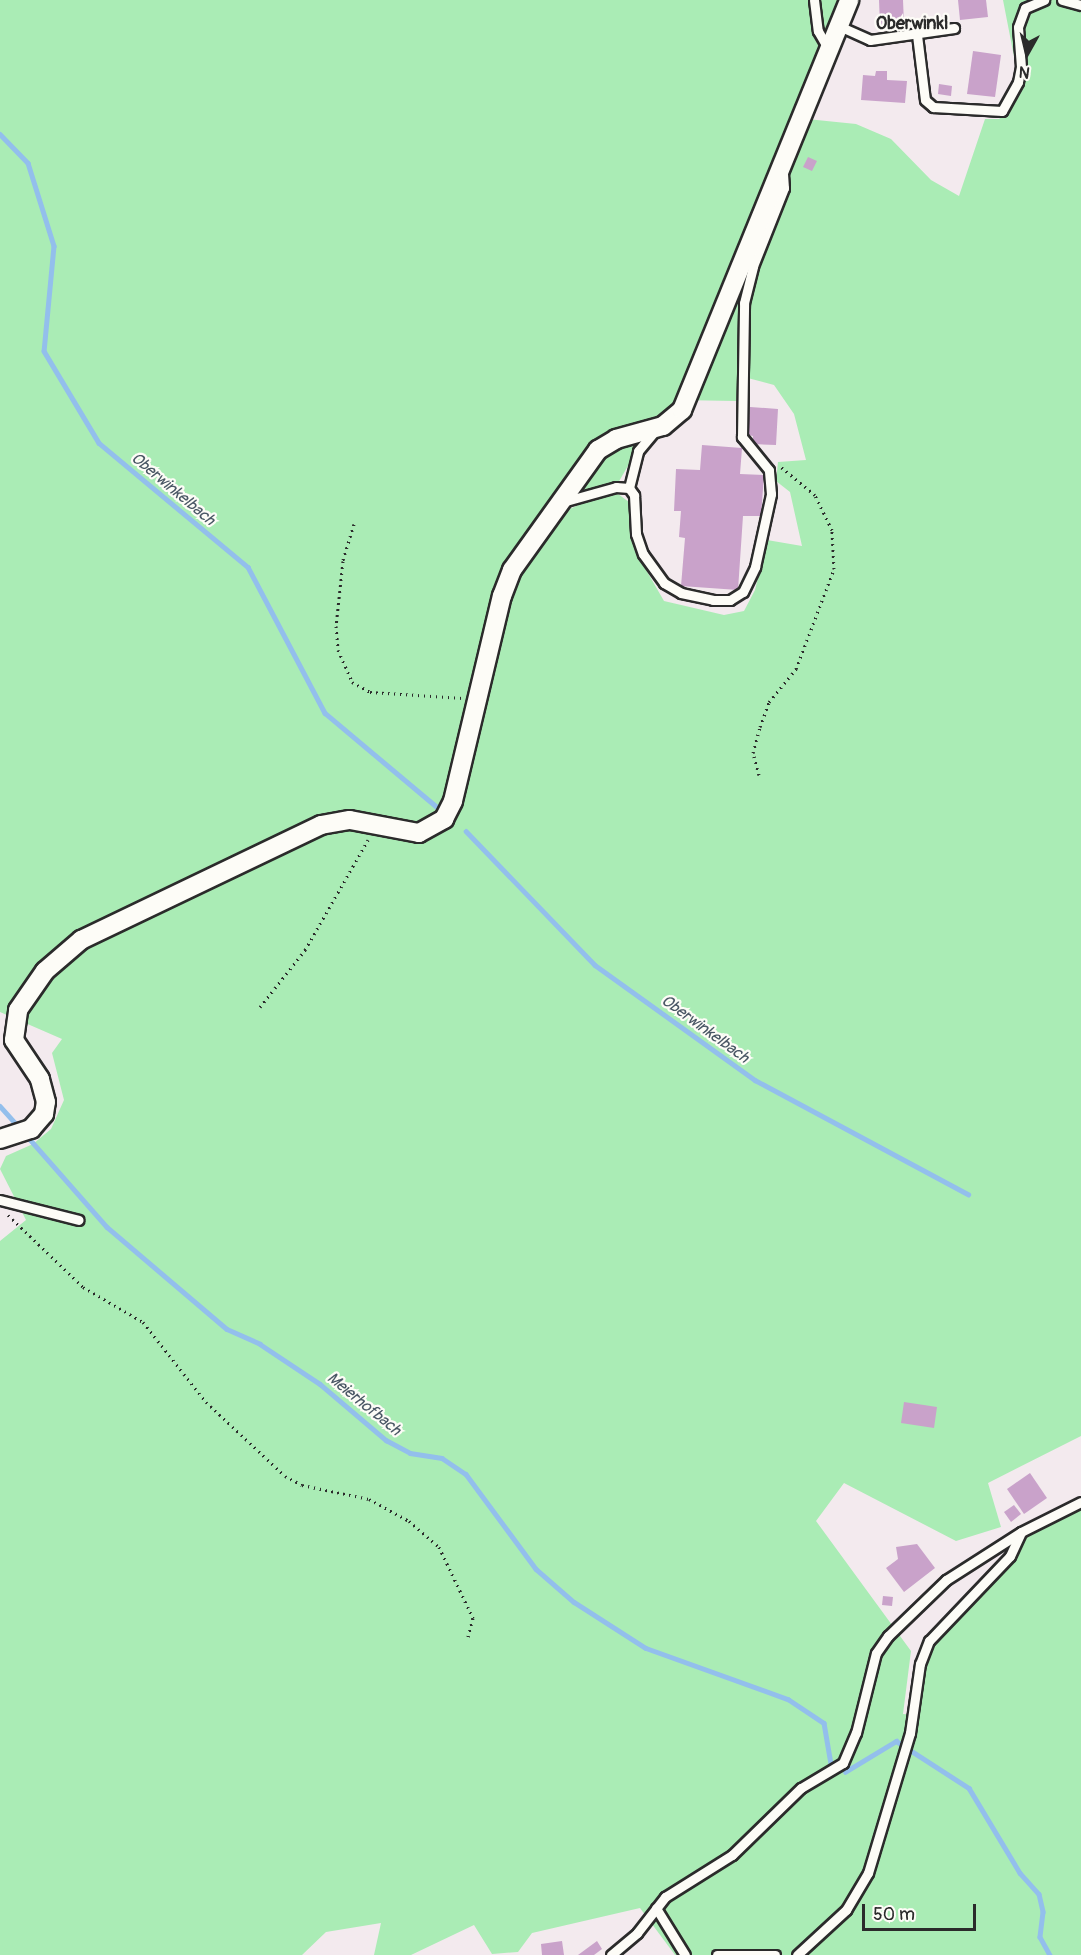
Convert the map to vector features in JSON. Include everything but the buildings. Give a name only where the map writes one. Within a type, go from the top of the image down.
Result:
[{"type":"street","points":[[6,1139],[31,1129],[44,1114],[45,1092],[14,1040],[15,1019],[29,991],[56,960],[116,920],[312,828],[342,820],[419,833],[444,819],[453,801],[508,579],[555,507],[603,446],[657,429],[674,419],[687,402],[849,0]]},
{"type":"lane","points":[[814,0],[818,31],[829,50]]},
{"type":"lane","points":[[917,35],[925,100],[933,107],[1002,111],[1019,75],[1018,27],[1025,8],[1044,0]]},
{"type":"lane","points":[[1062,0],[1081,5]]},
{"type":"lane","points":[[839,26],[870,40],[954,28]]},
{"type":"lane","points":[[657,429],[638,451],[629,488],[634,495],[636,534],[643,554],[664,583],[681,593],[730,600],[743,592],[755,567],[771,494],[769,470],[742,437],[744,303],[753,266],[784,188],[782,166]]},
{"type":"lane","points":[[555,507],[616,487],[629,488]]},
{"type":"lane","points":[[0,1200],[79,1220]]},
{"type":"lane","points":[[611,1955],[638,1934],[665,1897],[744,1846],[801,1788],[843,1763],[856,1733],[876,1653],[888,1636],[946,1580],[1021,1532],[1081,1502]]},
{"type":"lane","points":[[797,1955],[838,1919],[859,1892],[903,1757],[920,1664],[929,1641],[1010,1556],[1021,1532]]},
{"type":"lane","points":[[656,1908],[685,1955]]},
{"type":"lane","points":[[717,1955],[775,1955]]},
{"type":"path","points":[[758,456],[790,471],[815,495],[832,530],[834,569],[796,669],[769,702],[753,753],[759,775]]},
{"type":"path","points":[[354,524],[343,561],[336,626],[338,650],[352,682],[370,692],[437,699],[479,697]]},
{"type":"path","points":[[260,1007],[305,951],[375,826]]},
{"type":"path","points":[[3,1211],[83,1287],[143,1322],[206,1402],[285,1476],[302,1485],[369,1499],[409,1521],[440,1547],[473,1618],[468,1637]]},
{"type":"green space","points":[[0,0],[841,0],[797,118],[856,124],[891,139],[931,180],[959,196],[985,119],[999,119],[1012,107],[1024,82],[1016,67],[1003,0],[1081,0],[1081,1436],[988,1483],[1001,1527],[956,1541],[844,1483],[816,1521],[911,1651],[903,1714],[916,1715],[922,1670],[936,1639],[1011,1559],[1028,1532],[1081,1508],[1081,1955],[675,1955],[640,1908],[532,1933],[518,1952],[492,1954],[474,1925],[411,1955],[374,1955],[381,1923],[326,1932],[302,1955],[0,1955],[0,1241],[26,1220],[0,1169],[6,1156],[33,1144],[51,1129],[64,1100],[52,1053],[62,1039],[0,1012]],"holes":[[[740,376],[774,385],[794,414],[806,460],[778,462],[776,481],[790,492],[802,546],[767,540],[755,590],[744,611],[724,615],[664,601],[634,549],[629,502],[618,494],[590,500],[558,514],[585,455],[606,433],[660,420],[678,400],[736,401]]]},
{"type":"green space","points":[[643,440],[618,483],[573,492],[601,455],[619,445]]},
{"type":"waterway","name":"Oberwinkelbach","points":[[0,134],[28,163],[54,246],[44,351],[99,443],[248,567],[325,713],[443,812]]},
{"type":"waterway","name":"Oberwinkelbach","points":[[466,831],[595,965],[755,1080],[968,1194]]},
{"type":"waterway","name":"Meierhofbach","points":[[0,1106],[19,1127]]},
{"type":"waterway","name":"Meierhofbach","points":[[27,1136],[107,1227],[227,1329],[260,1344],[320,1384],[386,1440],[410,1453],[442,1458],[466,1474],[536,1569],[574,1602],[646,1648],[788,1699],[824,1723],[831,1764]]},
{"type":"waterway","points":[[845,1772],[896,1741],[969,1788],[1020,1873],[1039,1894],[1043,1912],[1040,1937],[1050,1955]]},
{"type":"district","name":"Oberwinkl","points":[[912,24]]}]
